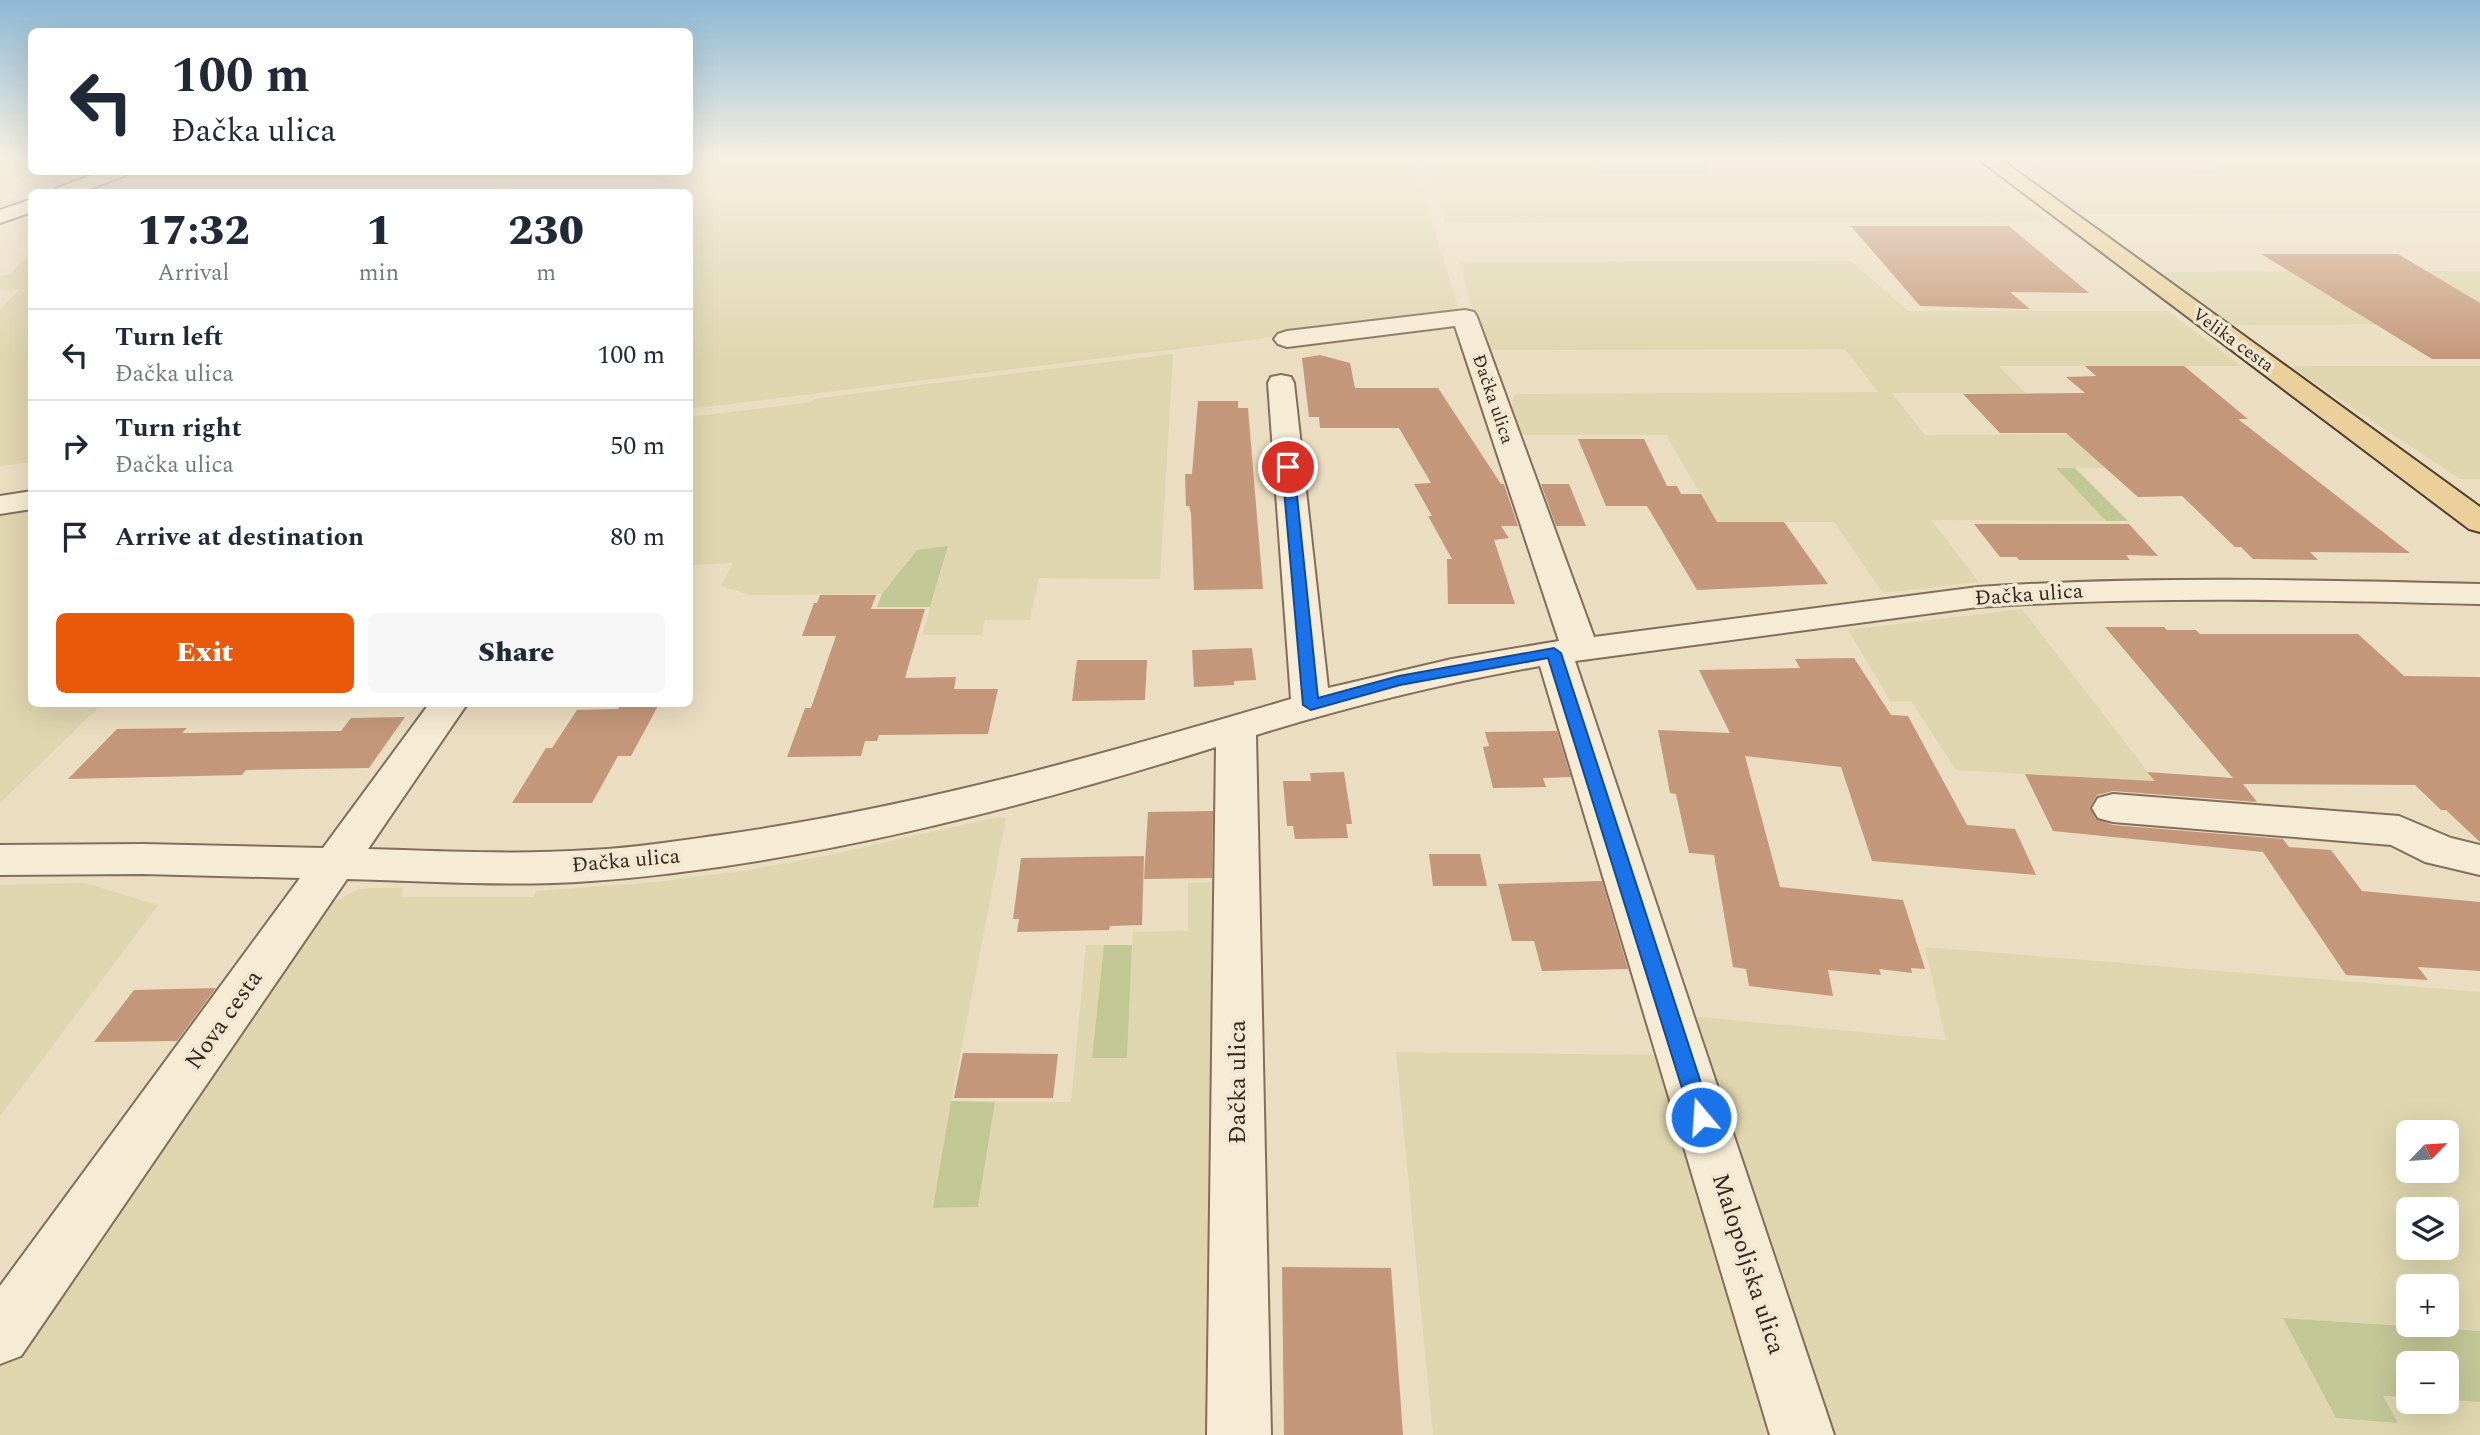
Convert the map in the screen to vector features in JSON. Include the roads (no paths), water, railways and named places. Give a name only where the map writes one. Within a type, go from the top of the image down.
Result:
[{"type":"main road","name":"Velika cesta","points":[[2078,225],[2480,522]]},
{"type":"street","name":"Đačka ulica","points":[[1287,339],[1465,317],[1567,651]]},
{"type":"street","points":[[1280,383],[1311,705]]},
{"type":"street","points":[[0,505],[28,501]]},
{"type":"street","name":"Đačka ulica","points":[[0,860],[143,859],[523,868],[590,866],[809,837],[965,803],[1109,767],[1399,681],[1567,651],[1978,597],[2042,592],[2204,589],[2480,594]]},
{"type":"street","name":"Malopoljska ulica","points":[[1567,651],[1802,1435]]},
{"type":"street","name":"Nova cesta","points":[[0,1335],[445,707]]},
{"type":"street","name":"Đačka ulica","points":[[1236,729],[1239,1435]]},
{"type":"street","points":[[2113,808],[2399,831],[2440,851],[2480,860]]}]
